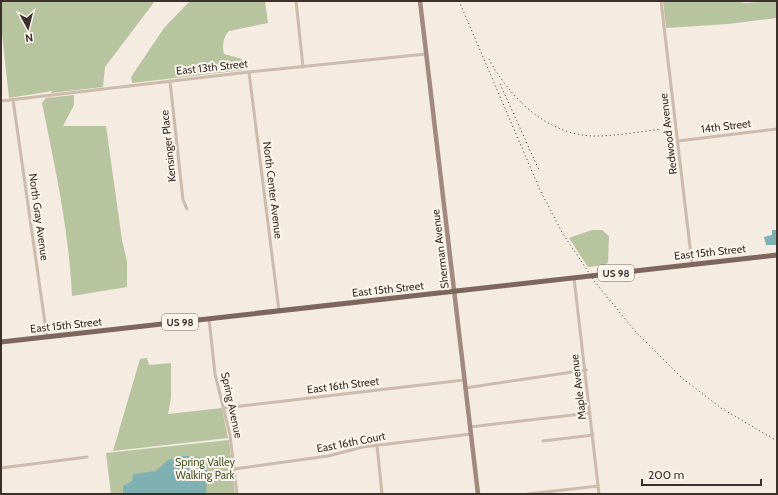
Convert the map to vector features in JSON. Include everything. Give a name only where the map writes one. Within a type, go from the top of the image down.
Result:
[{"type":"main road","name":"East 15th Street","points":[[1,342],[777,255]]},
{"type":"street","points":[[296,1],[303,67]]},
{"type":"street","name":"Sherman Avenue","points":[[420,1],[478,494]]},
{"type":"street","name":"Redwood Avenue","points":[[660,1],[692,264]]},
{"type":"street","name":"East 13th Street","points":[[1,101],[249,72],[426,54]]},
{"type":"street","name":"North Center Avenue","points":[[249,72],[279,311]]},
{"type":"street","name":"Kensinger Place","points":[[170,81],[183,200],[187,209]]},
{"type":"street","name":"North Gray Avenue","points":[[13,100],[47,337]]},
{"type":"street","name":"14th Street","points":[[678,141],[777,129]]},
{"type":"street","name":"Maple Avenue","points":[[574,278],[586,370],[599,494]]},
{"type":"street","name":"Spring Avenue","points":[[209,319],[215,374],[230,435],[237,494]]},
{"type":"street","points":[[465,388],[586,370]]},
{"type":"street","name":"East 16th Street","points":[[224,408],[464,380]]},
{"type":"street","points":[[470,426],[590,413]]},
{"type":"street","name":"East 16th Court","points":[[234,469],[328,456],[377,445],[471,434]]},
{"type":"street","points":[[543,441],[593,435]]},
{"type":"street","points":[[377,445],[382,494]]},
{"type":"street","points":[[1,468],[87,457]]},
{"type":"street","points":[[528,494],[598,486]]},
{"type":"green space","points":[[1,1],[155,1],[105,67],[103,87],[51,93],[52,91],[9,98],[1,25]]},
{"type":"green space","points":[[190,1],[265,1],[268,23],[229,31],[224,39],[224,54],[242,59],[244,70],[132,83],[131,77],[164,28]]},
{"type":"green space","points":[[663,1],[734,1],[746,3],[777,1],[777,18],[728,24],[666,28]]},
{"type":"green space","points":[[74,95],[74,105],[63,126],[106,126],[122,240],[127,261],[127,287],[72,296],[65,223],[42,103],[46,98]]},
{"type":"green space","points":[[592,230],[602,230],[609,236],[608,262],[605,265],[588,267],[569,238]]},
{"type":"green space","points":[[147,358],[149,365],[171,363],[171,398],[168,414],[222,408],[228,438],[113,451],[140,359]]},
{"type":"green space","name":"Spring Valley Walking Park","points":[[229,440],[235,494],[111,494],[106,453]]},
{"type":"water","points":[[772,230],[777,230],[777,245],[766,245],[764,237],[772,235]]},
{"type":"water","points":[[180,456],[191,456],[205,459],[207,471],[206,494],[123,494],[123,486],[132,481],[133,474],[156,471],[168,460]]},
{"type":"railway","points":[[459,1],[540,190],[563,234],[595,282],[634,330],[682,378],[721,408],[777,441]]},
{"type":"railway","points":[[489,59],[508,87],[519,100],[532,112],[561,129],[577,134],[594,136],[619,135],[661,129]]},
{"type":"railway","points":[[500,84],[539,170]]}]
